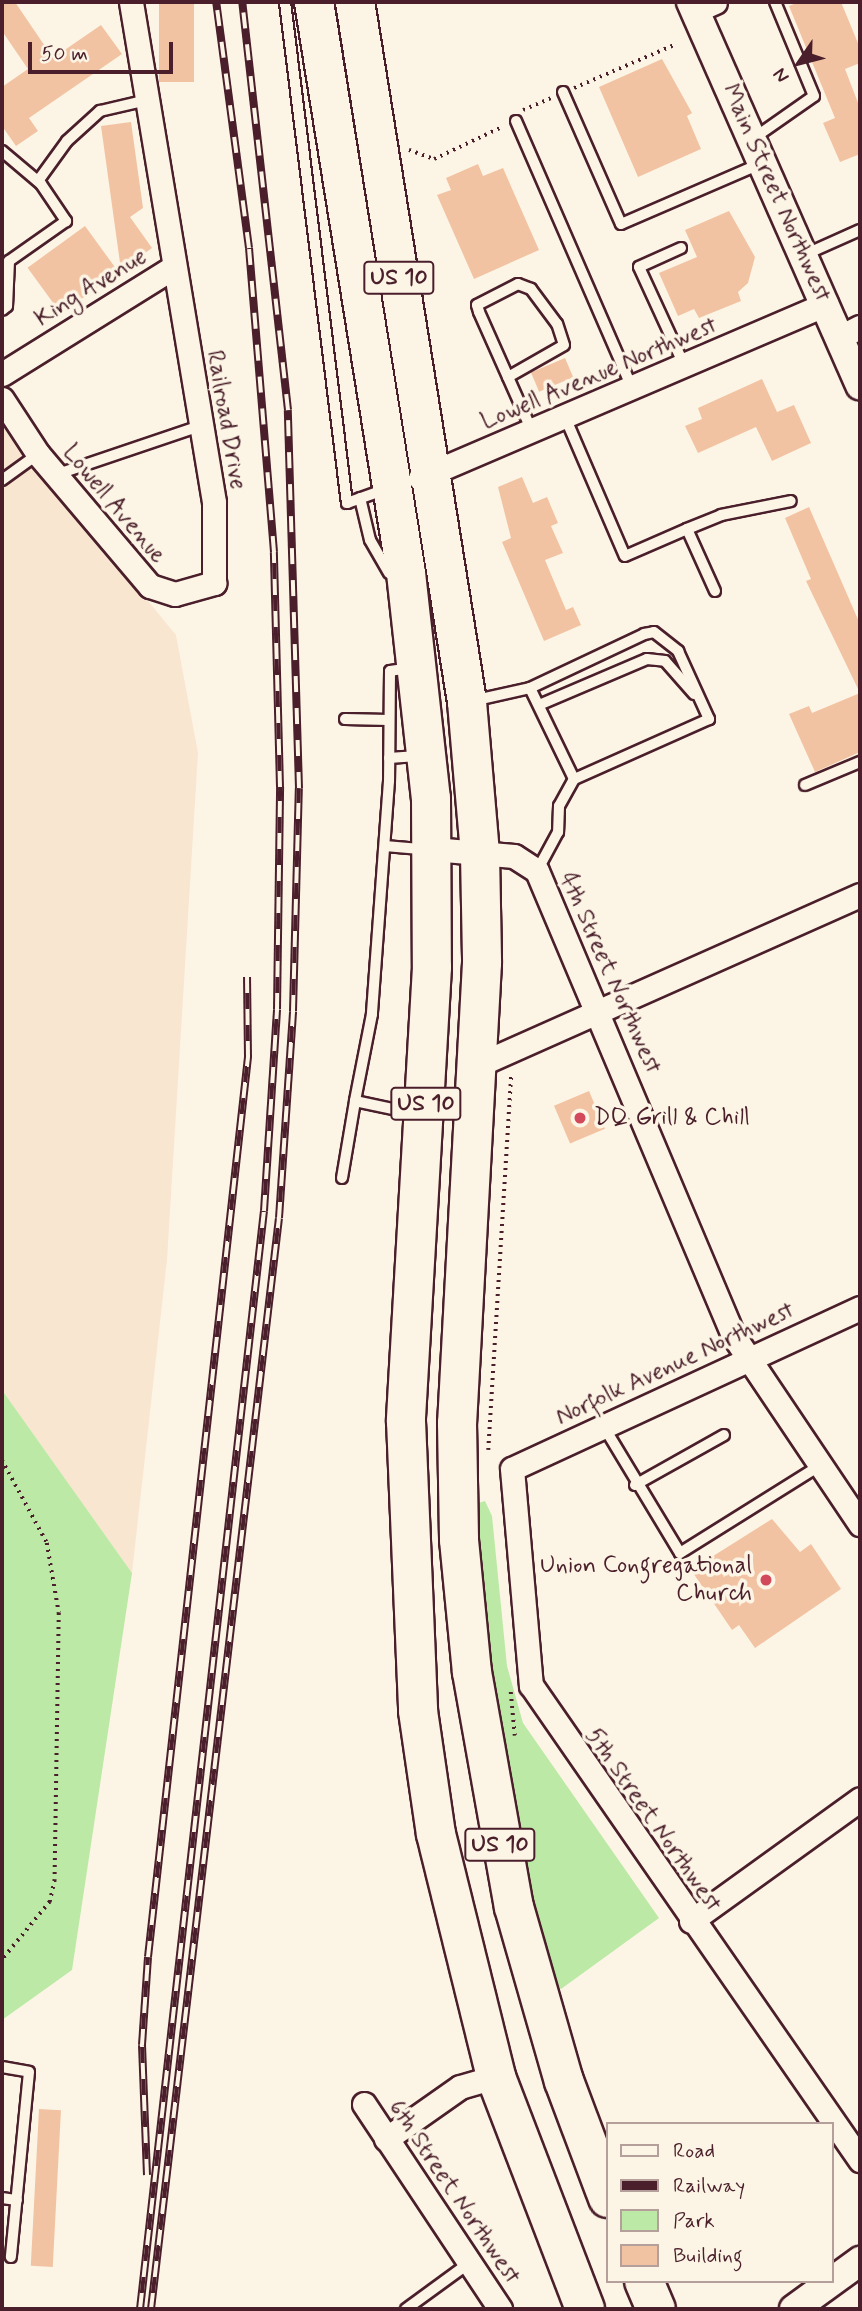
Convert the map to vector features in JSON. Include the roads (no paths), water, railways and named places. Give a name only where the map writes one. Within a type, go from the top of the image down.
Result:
[{"type":"highway","name":"US 10","points":[[314,2],[376,492],[406,664],[428,756],[433,849],[425,1116],[406,1420],[410,1619],[436,1834],[496,2077],[585,2309]]},
{"type":"highway","name":"US 10","points":[[355,2],[467,702],[480,854],[478,1065],[457,1423],[470,1658],[513,1907],[564,2081],[606,2193]]},
{"type":"highway","points":[[645,2283],[656,2309]]},
{"type":"street","name":"Railroad Drive","points":[[131,2],[172,269],[214,502],[214,583]]},
{"type":"street","name":"Main Street Northwest","points":[[700,5],[758,151],[826,304],[850,332],[860,385]]},
{"type":"street","name":"King Avenue","points":[[2,374],[172,269]]},
{"type":"street","name":"Lowell Avenue Northwest","points":[[376,492],[430,475],[826,304]]},
{"type":"street","name":"Lowell Avenue","points":[[2,399],[38,454],[150,586],[174,594],[214,583]]},
{"type":"street","name":"4th Street Northwest","points":[[433,849],[514,856],[537,872],[601,1012],[747,1359],[860,1524]]},
{"type":"street","points":[[478,1065],[860,895]]},
{"type":"street","name":"Norfolk Avenue Northwest","points":[[512,1469],[860,1308]]},
{"type":"street","name":"5th Street Northwest","points":[[512,1469],[531,1685],[691,1921],[833,2122]]},
{"type":"street","points":[[691,1921],[860,1799]]},
{"type":"street","points":[[386,2139],[460,2087],[496,2077]]},
{"type":"street","name":"6th Street Northwest","points":[[364,2104],[500,2309]]},
{"type":"street","name":"5th Street Northwest","points":[[834,2123],[860,2160]]},
{"type":"street","points":[[834,2280],[860,2261]]},
{"type":"street","points":[[794,2309],[830,2283]]},
{"type":"lane","points":[[285,2],[347,503],[376,492],[370,540],[388,567],[391,593]]},
{"type":"lane","points":[[563,92],[621,224],[758,151],[814,96],[775,2]]},
{"type":"lane","points":[[38,181],[67,141],[100,111],[148,100]]},
{"type":"lane","points":[[514,117],[632,388]]},
{"type":"lane","points":[[2,151],[38,181],[66,221],[9,261],[7,306],[2,310]]},
{"type":"lane","points":[[804,255],[860,230]]},
{"type":"lane","points":[[681,248],[639,267],[684,365]]},
{"type":"lane","points":[[508,377],[555,356],[564,345],[562,331],[526,285],[480,298],[479,312],[508,377],[533,431]]},
{"type":"lane","points":[[565,417],[625,556],[687,529],[791,501]]},
{"type":"lane","points":[[55,475],[200,426]]},
{"type":"lane","points":[[2,480],[38,454]]},
{"type":"lane","points":[[687,529],[715,591]]},
{"type":"lane","points":[[467,702],[530,688],[654,632],[678,651],[709,719],[574,779],[559,806],[558,832],[537,872]]},
{"type":"lane","points":[[539,705],[654,658],[665,661],[699,698]]},
{"type":"lane","points":[[342,1178],[372,1014],[385,846],[390,671],[406,664]]},
{"type":"lane","points":[[530,688],[574,779]]},
{"type":"lane","points":[[345,719],[389,720]]},
{"type":"lane","points":[[389,758],[428,756]]},
{"type":"lane","points":[[805,785],[860,762]]},
{"type":"lane","points":[[385,846],[433,849]]},
{"type":"lane","points":[[355,1101],[425,1116]]},
{"type":"lane","points":[[604,1427],[635,1485],[680,1553],[819,1466]]},
{"type":"lane","points":[[635,1485],[724,1435]]},
{"type":"lane","points":[[2,2067],[29,2072],[11,2257]]},
{"type":"lane","points":[[2,2198],[17,2200]]},
{"type":"lane","points":[[406,2309],[469,2263]]},
{"type":"railway","points":[[140,2309],[264,1211],[277,1009],[280,787],[274,552],[249,248],[216,2]]},
{"type":"railway","points":[[151,2309],[279,1218],[293,1011],[299,788],[288,410],[242,2]]},
{"type":"railway","points":[[147,2175],[142,2045],[148,1957],[248,1057],[247,977]]},
{"type":"place","name":"DQ Grill & Chill","points":[[580,1118]]},
{"type":"place","name":"Union Congregational Church","points":[[766,1580]]}]
